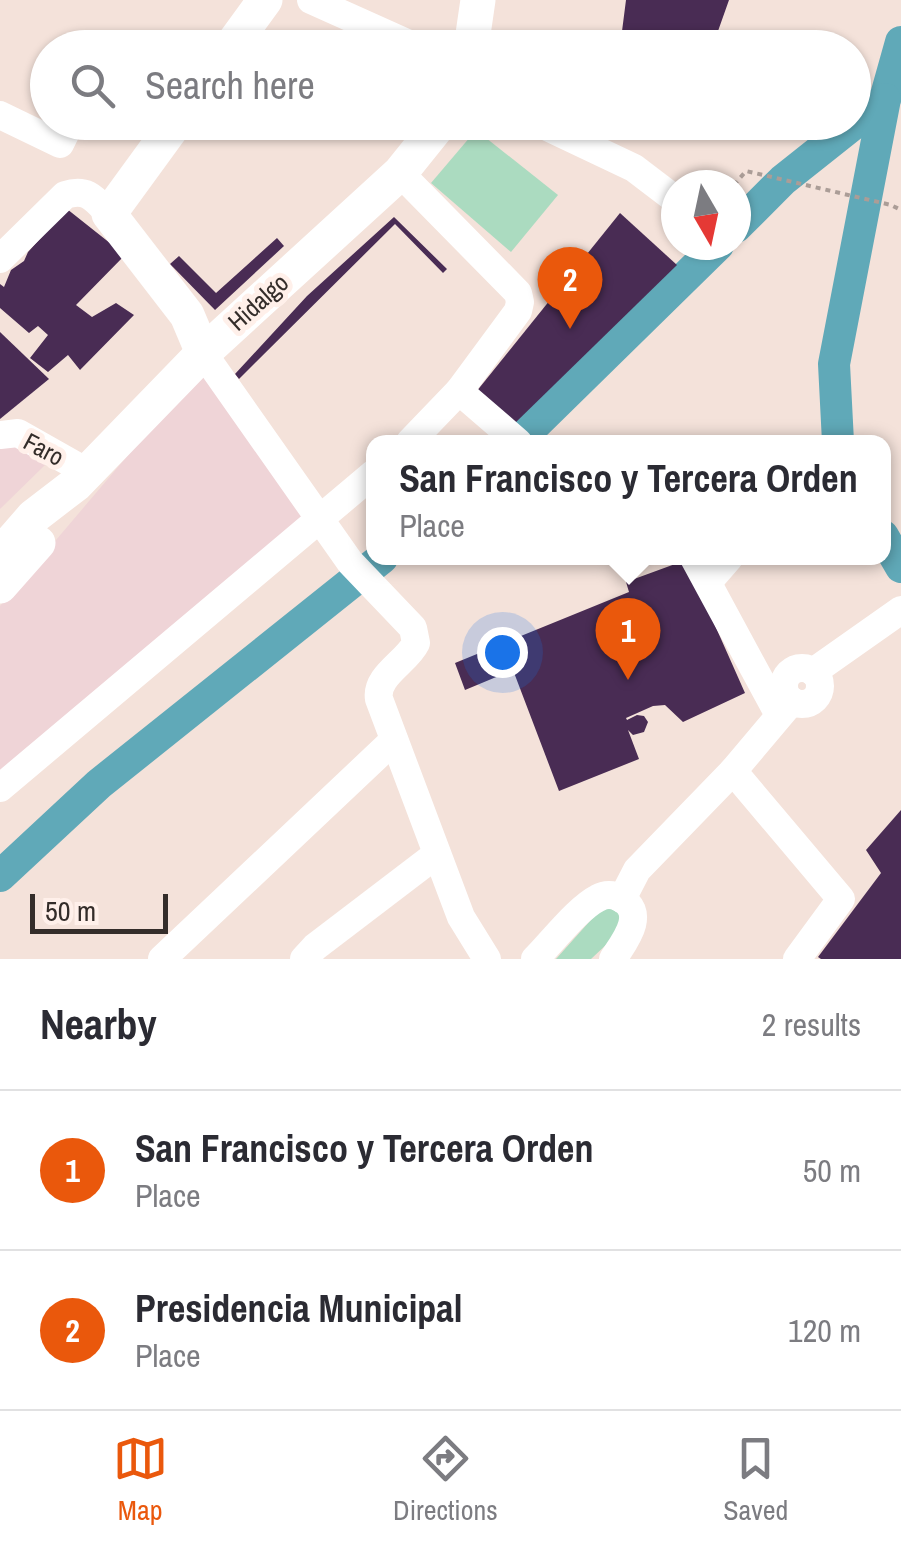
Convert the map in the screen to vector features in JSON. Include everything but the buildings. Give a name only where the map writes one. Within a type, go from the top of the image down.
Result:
[{"type":"main road","points":[[243,30],[264,0]]},
{"type":"main road","points":[[474,30],[478,0]]},
{"type":"main road","points":[[163,140],[109,214],[187,315],[202,353]]},
{"type":"main road","name":"Hidalgo","points":[[0,554],[33,517],[81,478],[202,353],[400,173],[427,140]]},
{"type":"main road","name":"Hidalgo","points":[[0,586],[50,530],[81,478]]},
{"type":"street","points":[[311,0],[378,30]]},
{"type":"street","points":[[0,115],[30,130]]},
{"type":"street","points":[[574,140],[634,168],[661,189]]},
{"type":"street","points":[[400,173],[518,293],[520,302],[518,311],[458,391],[417,435]]},
{"type":"street","points":[[0,259],[64,195],[78,190],[90,194],[109,214]]},
{"type":"street","points":[[202,353],[350,562],[412,628],[416,643],[377,690],[461,917],[487,959]]},
{"type":"street","points":[[458,391],[509,435]]},
{"type":"street","name":"Faro","points":[[0,435],[18,433],[81,478]]},
{"type":"street","points":[[0,788],[366,480]]},
{"type":"street","points":[[699,565],[785,708]]},
{"type":"street","points":[[710,582],[723,565]]},
{"type":"street","points":[[622,899],[637,870],[733,771],[785,708],[788,676],[800,668],[813,672],[900,611]]},
{"type":"street","points":[[162,959],[394,740]]},
{"type":"street","points":[[733,771],[842,899],[797,959]]},
{"type":"street","points":[[304,959],[437,854]]},
{"type":"street","points":[[536,959],[592,902],[606,895],[622,899],[634,920],[613,959]]},
{"type":"path","points":[[751,172],[891,204],[901,210]]},
{"type":"shaded area","points":[[202,368],[306,517],[0,780],[0,606]]},
{"type":"shaded area","points":[[0,439],[46,464],[0,509]]},
{"type":"green space","points":[[468,140],[489,140],[558,195],[511,252],[431,183]]},
{"type":"green space","points":[[606,903],[620,906],[625,927],[591,959],[556,959]]},
{"type":"waterway","points":[[871,110],[885,99],[901,42]]},
{"type":"waterway","points":[[838,435],[834,364],[885,99]]},
{"type":"waterway","points":[[751,212],[783,180],[833,140]]},
{"type":"waterway","points":[[524,435],[703,260]]},
{"type":"waterway","points":[[891,550],[901,567]]},
{"type":"waterway","points":[[0,876],[99,784],[373,565]]},
{"type":"place","name":"Presidencia Municipal","points":[[570,329]]},
{"type":"place","name":"San Francisco y Tercera Orden","points":[[628,680]]}]
